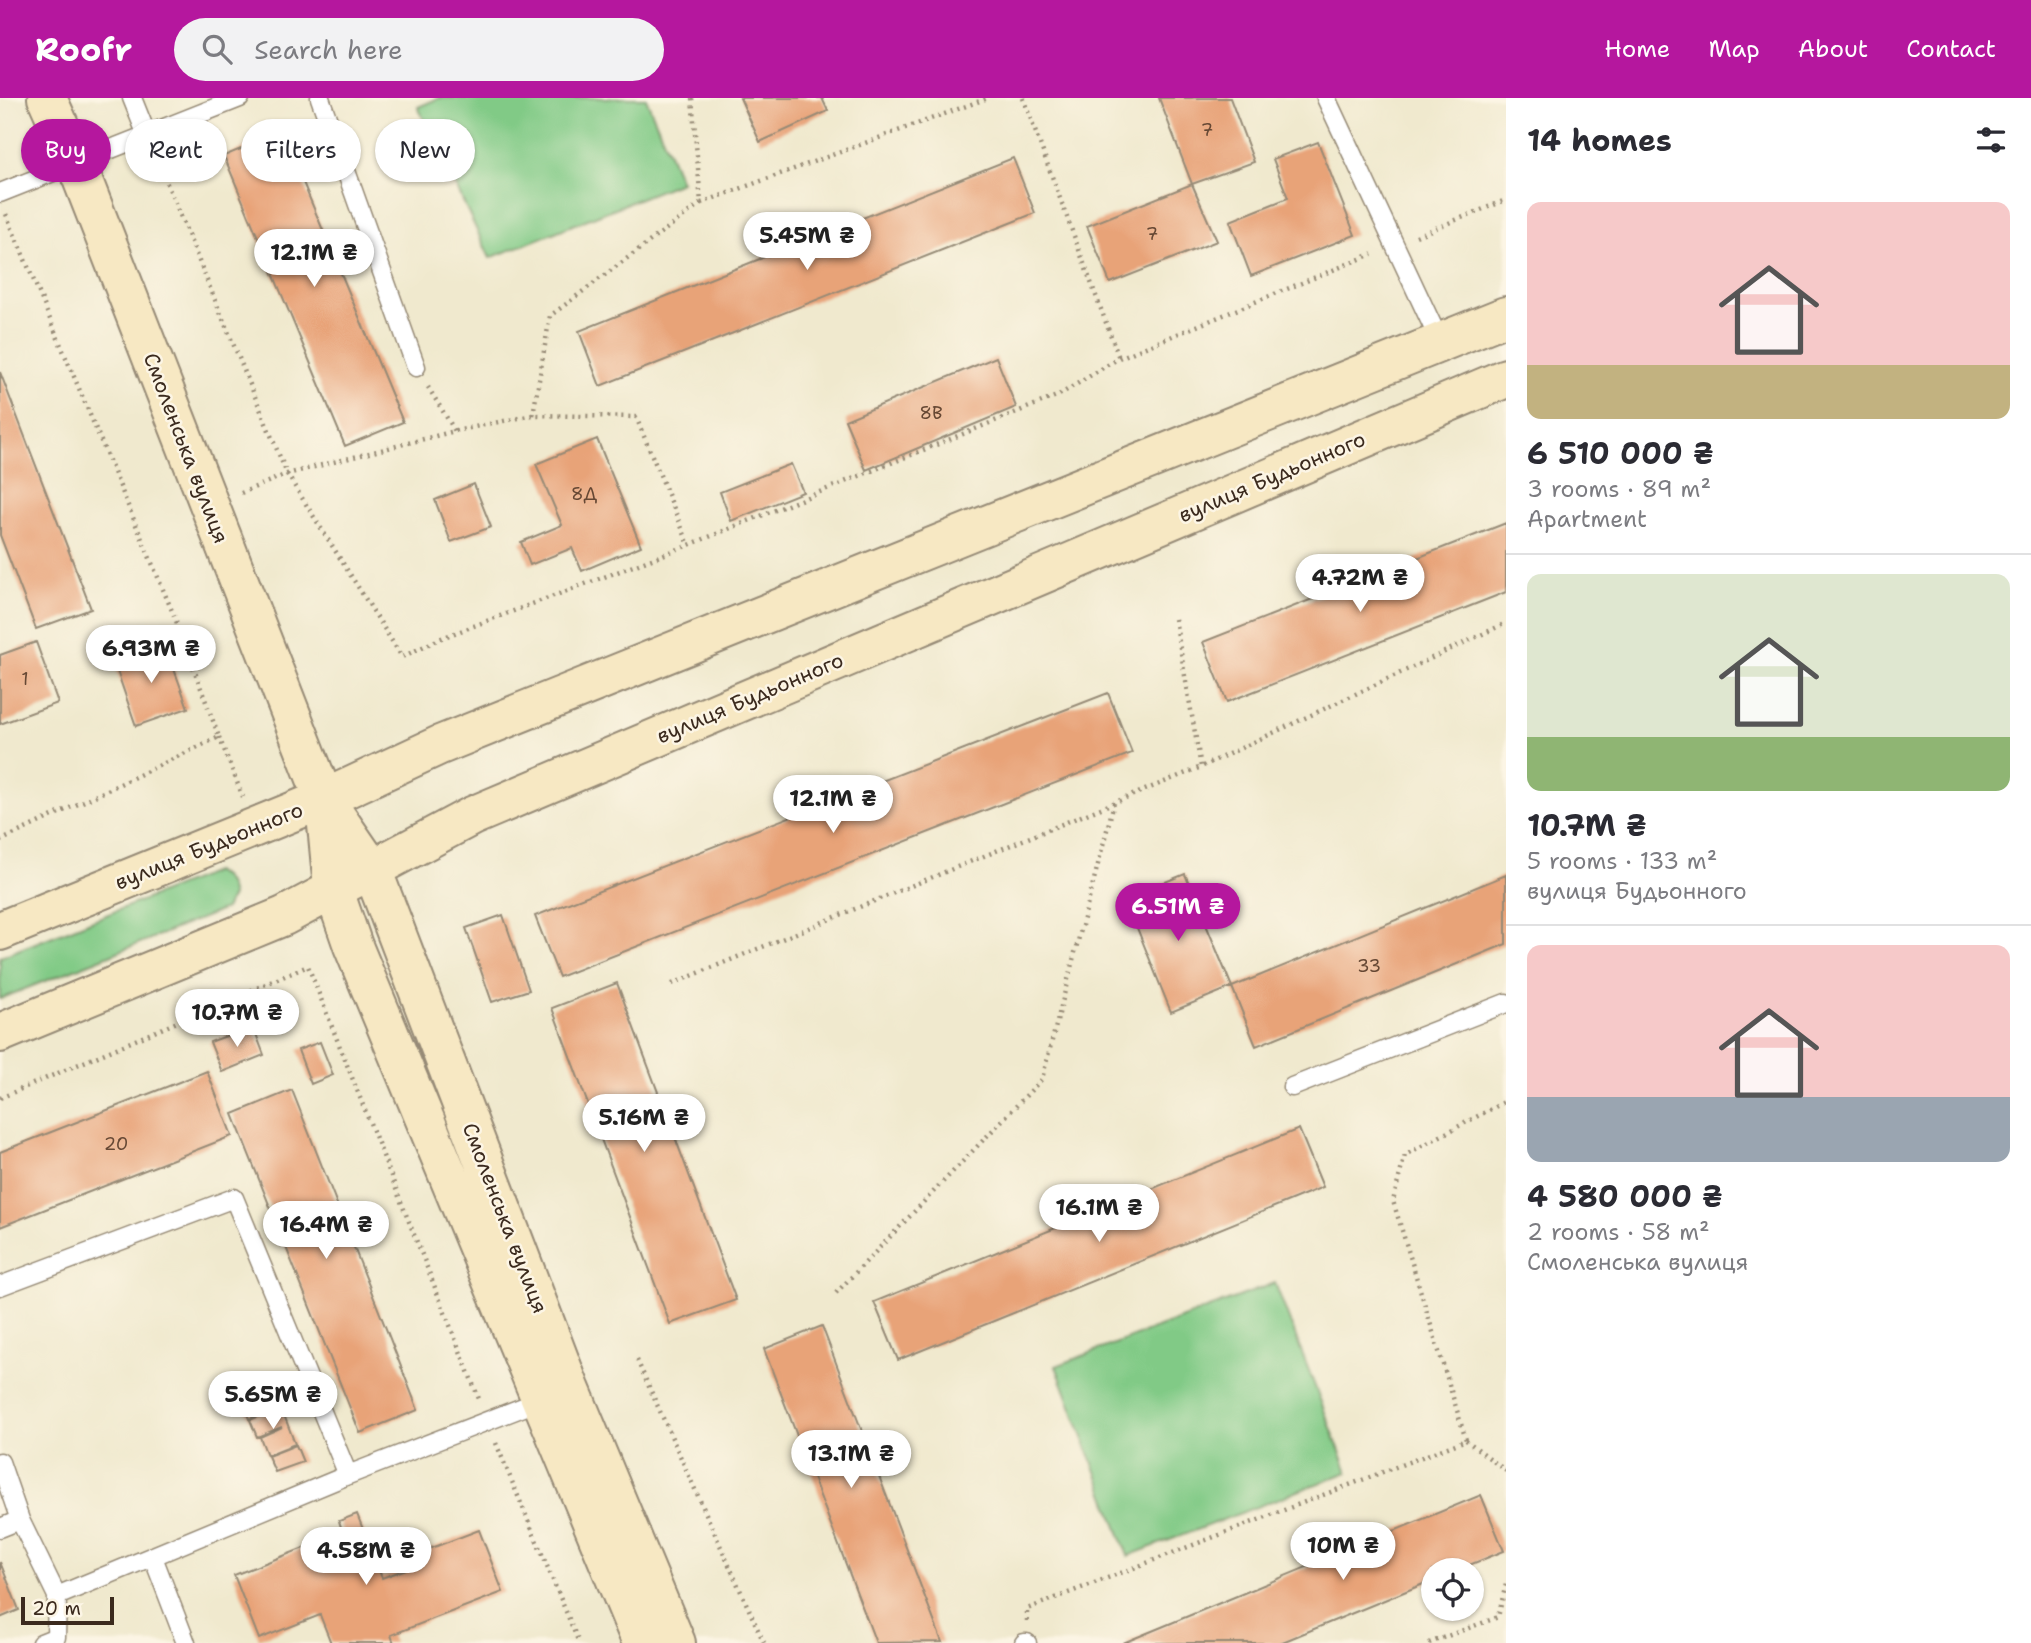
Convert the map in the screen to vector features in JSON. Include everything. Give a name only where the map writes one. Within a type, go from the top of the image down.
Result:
[{"type":"main road","name":"Смоленська вулиця","points":[[47,98],[56,119]]},
{"type":"main road","name":"Смоленська вулиця","points":[[83,182],[208,508],[324,799],[372,869],[642,1643]]},
{"type":"main road","name":"вулиця Будьонного","points":[[0,931],[324,799],[440,745],[1506,316]]},
{"type":"main road","name":"вулиця Будьонного","points":[[0,1032],[284,916],[472,816],[1506,377]]},
{"type":"main road","name":"Смоленська вулиця","points":[[324,799],[333,888],[353,946],[556,1394],[676,1643]]},
{"type":"lane","points":[[132,98],[140,119]]},
{"type":"lane","points":[[184,119],[240,98]]},
{"type":"lane","points":[[320,98],[416,367]]},
{"type":"lane","points":[[1326,98],[1441,344]]},
{"type":"lane","points":[[0,193],[28,182]]},
{"type":"lane","points":[[1292,1087],[1506,1003]]},
{"type":"lane","points":[[0,1286],[234,1198],[348,1475]]},
{"type":"lane","points":[[57,1596],[348,1475],[556,1394]]},
{"type":"lane","points":[[0,1462],[20,1520],[57,1596],[56,1637],[41,1643]]},
{"type":"lane","points":[[0,1528],[20,1520]]},
{"type":"lane","points":[[153,1557],[186,1643]]},
{"type":"path","points":[[692,98],[701,203]]},
{"type":"path","points":[[533,415],[550,316],[701,203],[988,98]]},
{"type":"path","points":[[1023,98],[1119,358]]},
{"type":"path","points":[[166,182],[287,474],[402,657],[439,639],[689,545],[1059,395],[1119,358],[1506,200]]},
{"type":"path","points":[[5,213],[175,618],[255,828]]},
{"type":"path","points":[[416,367],[455,431]]},
{"type":"path","points":[[208,508],[287,474],[455,431],[533,415],[636,417],[689,545]]},
{"type":"path","points":[[1175,619],[1201,767]]},
{"type":"path","points":[[672,984],[1201,767],[1506,623]]},
{"type":"path","points":[[0,841],[219,737]]},
{"type":"path","points":[[836,1293],[1042,1079],[1114,803]]},
{"type":"path","points":[[0,1098],[308,966],[487,1421],[579,1643]]},
{"type":"path","points":[[1506,1101],[1405,1155],[1393,1201],[1466,1440],[1506,1471]]},
{"type":"path","points":[[637,1360],[764,1643]]},
{"type":"path","points":[[1026,1643],[1027,1609],[1466,1440]]},
{"type":"path","points":[[1429,1643],[1498,1617],[1506,1584]]},
{"type":"green space","points":[[439,98],[646,98],[681,182],[490,258],[454,182],[475,182],[475,119],[424,119],[418,107]]},
{"type":"green space","points":[[214,872],[224,878],[231,892],[232,896],[225,909],[0,999],[0,957]]},
{"type":"green space","points":[[1275,1283],[1348,1472],[1128,1556],[1056,1366]]},
{"type":"building","points":[[740,98],[822,98],[828,111],[760,142]]},
{"type":"building","points":[[1159,98],[1230,98],[1254,162],[1192,184]]},
{"type":"building","points":[[1318,142],[1355,235],[1251,276],[1230,221],[1288,198],[1273,159]]},
{"type":"building","points":[[241,149],[241,182],[303,182],[403,422],[345,446],[227,163],[227,155]]},
{"type":"building","points":[[1013,158],[1035,213],[600,386],[579,331]]},
{"type":"building","points":[[1192,184],[1217,241],[1110,283],[1087,226]]},
{"type":"building","points":[[996,357],[1016,407],[866,470],[845,420]]},
{"type":"building","points":[[0,372],[91,609],[36,629],[0,535]]},
{"type":"building","points":[[597,439],[641,546],[582,571],[572,548],[530,565],[521,542],[562,525],[536,464]]},
{"type":"building","points":[[791,464],[803,492],[731,521],[720,492]]},
{"type":"building","points":[[474,484],[491,527],[451,542],[435,500]]},
{"type":"building","points":[[1506,523],[1506,592],[1227,702],[1203,642]]},
{"type":"building","points":[[36,642],[58,703],[0,724],[0,655]]},
{"type":"building","points":[[165,644],[188,708],[136,726],[114,662]]},
{"type":"building","points":[[1108,693],[1132,753],[559,977],[535,916]]},
{"type":"building","points":[[1185,874],[1232,987],[1171,1012],[1125,898]]},
{"type":"building","points":[[1506,875],[1506,944],[1256,1046],[1232,987]]},
{"type":"building","points":[[503,915],[529,990],[492,1002],[466,928]]},
{"type":"building","points":[[617,983],[736,1300],[670,1324],[552,1008]]},
{"type":"building","points":[[253,1026],[264,1055],[222,1072],[210,1042]]},
{"type":"building","points":[[320,1042],[333,1075],[311,1084],[298,1050]]},
{"type":"building","points":[[207,1071],[232,1136],[0,1227],[0,1152]]},
{"type":"building","points":[[292,1090],[418,1410],[360,1433],[233,1114]]},
{"type":"building","points":[[1299,1129],[1323,1187],[898,1360],[874,1302]]},
{"type":"building","points":[[822,1326],[942,1642],[876,1643],[764,1349]]},
{"type":"building","points":[[274,1389],[281,1406],[249,1419],[242,1402]]},
{"type":"building","points":[[281,1407],[295,1444],[267,1455],[260,1437],[282,1427],[257,1437],[250,1420]]},
{"type":"building","points":[[296,1445],[303,1462],[275,1472],[268,1456]]},
{"type":"building","points":[[1481,1495],[1504,1551],[1484,1559],[1421,1558],[1421,1585],[1280,1643],[1123,1643]]},
{"type":"building","points":[[357,1514],[382,1578],[412,1567],[408,1557],[479,1530],[503,1592],[391,1635],[394,1643],[331,1643],[320,1615],[259,1639],[234,1575],[343,1533],[339,1521]]},
{"type":"building","points":[[0,1562],[19,1610],[0,1618]]}]
